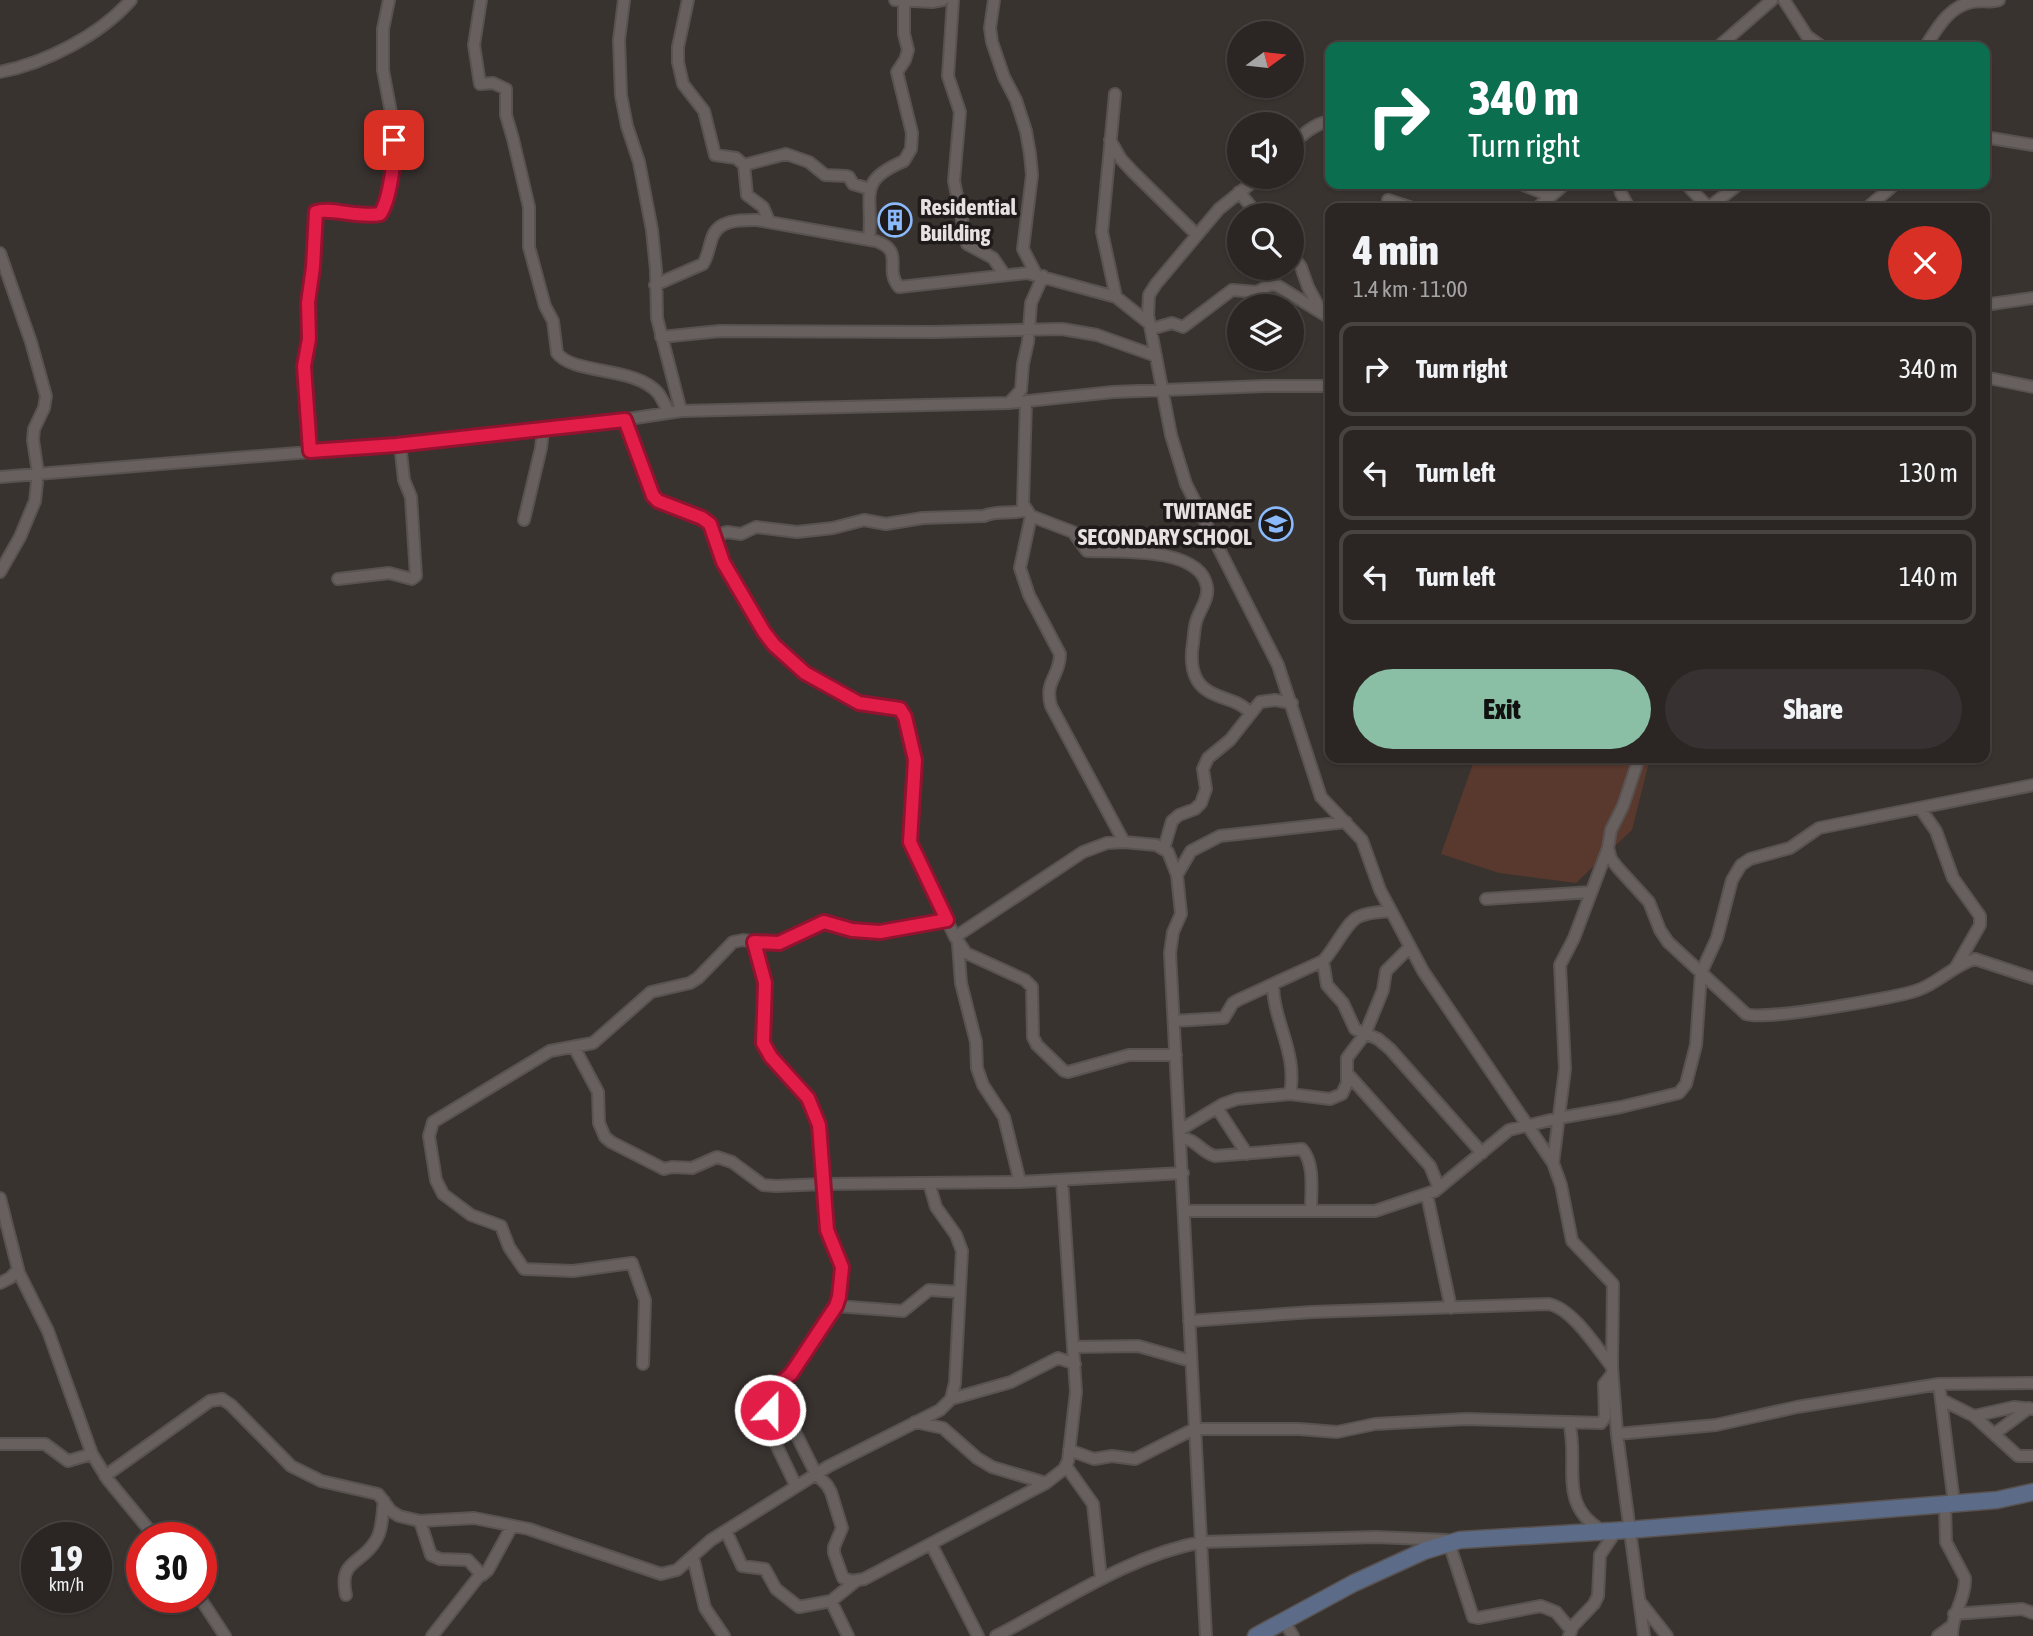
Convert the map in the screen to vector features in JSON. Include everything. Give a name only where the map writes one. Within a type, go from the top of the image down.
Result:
[{"type":"street","points":[[0,72],[26,66],[72,45],[118,14],[131,0]]},
{"type":"street","points":[[310,451],[304,366],[309,339],[308,303],[316,212],[333,211],[364,216],[380,214],[386,206],[395,155],[392,118],[383,70],[383,29],[389,0]]},
{"type":"street","points":[[481,0],[474,45],[480,84],[494,83],[506,89],[506,115],[529,207],[529,247],[545,306],[553,321],[557,353],[570,363],[617,372],[649,385],[659,393],[669,412]]},
{"type":"street","points":[[624,0],[619,40],[621,95],[639,162],[652,230],[657,318],[681,411]]},
{"type":"street","points":[[688,0],[678,47],[683,85],[704,111],[715,155],[736,158],[744,164],[747,195],[763,207],[769,221]]},
{"type":"street","points":[[869,240],[870,189],[878,174],[904,161],[911,149],[912,133],[897,78],[898,67],[905,60],[908,50],[900,1],[943,0]]},
{"type":"street","points":[[953,0],[948,76],[960,113],[954,181],[967,244],[993,258],[1004,274]]},
{"type":"street","points":[[994,0],[990,28],[992,42],[1004,77],[1016,100],[1030,154],[1032,175],[1023,249],[1039,275],[1032,298],[1021,390],[1009,403]]},
{"type":"street","points":[[1724,42],[1772,0]]},
{"type":"street","points":[[1784,0],[1807,36],[1815,42]]},
{"type":"street","points":[[1928,42],[1942,22],[1964,4],[1994,1]]},
{"type":"street","points":[[1115,94],[1102,232],[1116,297]]},
{"type":"street","points":[[1304,134],[1325,122]]},
{"type":"street","points":[[1990,138],[2033,145]]},
{"type":"street","points":[[1110,140],[1121,159],[1196,234]]},
{"type":"street","points":[[744,164],[786,154],[813,163],[825,175],[849,177],[853,184],[870,189]]},
{"type":"street","points":[[1243,189],[1219,209],[1196,234],[1149,295],[1147,307],[1150,327],[1171,435],[1186,484],[1282,673],[1321,797],[1362,840],[1380,890],[1410,947],[1443,1002],[1529,1124],[1553,1163],[1561,1185],[1572,1241],[1611,1280],[1614,1287],[1612,1370],[1617,1434],[1616,1531],[1639,1601],[1644,1636]]},
{"type":"street","points":[[1533,189],[1550,196]]},
{"type":"street","points":[[1542,203],[1559,189]]},
{"type":"street","points":[[1691,189],[1704,203]]},
{"type":"street","points":[[1715,203],[1733,189]]},
{"type":"street","points":[[1873,203],[1889,189]]},
{"type":"street","points":[[1239,192],[1248,203]]},
{"type":"street","points":[[1388,200],[1397,203]]},
{"type":"street","points":[[655,285],[703,264],[715,230],[721,226],[738,220],[769,221],[869,240],[890,248],[893,254],[894,278],[899,286],[1018,272],[1039,275],[1116,297],[1128,304],[1150,327]]},
{"type":"street","points":[[0,253],[31,342],[46,396],[44,408],[34,429],[38,473],[34,501],[28,519],[0,572]]},
{"type":"street","points":[[1304,276],[1325,313]]},
{"type":"street","points":[[1150,327],[1172,323],[1183,327],[1233,290],[1257,292],[1271,284],[1325,314]]},
{"type":"street","points":[[1990,305],[2033,298]]},
{"type":"street","points":[[661,337],[720,331],[1077,330],[1156,356]]},
{"type":"street","points":[[1990,378],[2033,387]]},
{"type":"street","points":[[0,477],[400,444],[543,430],[681,411],[1009,403],[1100,393],[1325,386]]},
{"type":"street","points":[[1026,402],[1022,496],[1028,513],[1020,568],[1029,595],[1060,654],[1060,661],[1048,689],[1051,706],[1124,842]]},
{"type":"street","points":[[625,420],[655,499],[706,521],[715,536],[726,569],[774,645],[805,673],[842,695],[859,703],[900,709],[904,713],[915,760],[910,842],[957,939],[971,956],[1025,981],[1032,987],[1033,1037],[1037,1045],[1064,1071],[1073,1072],[1129,1055],[1176,1055]]},
{"type":"street","points":[[524,520],[540,457],[543,430]]},
{"type":"street","points":[[338,579],[382,573],[407,578],[416,576],[411,497],[404,480],[400,444]]},
{"type":"street","points":[[715,536],[727,532],[741,534],[757,527],[797,532],[832,528],[864,520],[892,524],[923,518],[972,517],[994,512],[1028,513],[1073,532],[1087,551],[1155,554],[1186,563],[1200,573],[1208,586],[1207,598],[1196,621],[1191,653],[1198,680],[1206,689],[1224,700],[1241,704],[1250,713]]},
{"type":"street","points":[[1164,848],[1172,821],[1178,815],[1195,810],[1201,803],[1206,789],[1202,774],[1204,764],[1214,752],[1230,740],[1260,702],[1268,700],[1292,703]]},
{"type":"street","points":[[1553,1163],[1565,1069],[1560,965],[1574,938],[1637,763]]},
{"type":"street","points":[[1185,1211],[1375,1211],[1427,1195],[1439,1188],[1508,1130],[1673,1095],[1683,1089],[1689,1074],[1696,1045],[1701,973],[1720,929],[1732,880],[1741,866],[1750,859],[1790,848],[1819,828],[2033,785]]},
{"type":"street","points":[[1920,807],[1936,831],[1953,878],[1981,920],[1953,971]]},
{"type":"street","points":[[1177,875],[1191,852],[1220,836],[1346,822]]},
{"type":"street","points":[[957,939],[1083,852],[1107,843],[1124,842],[1164,848],[1171,857],[1177,875],[1181,914],[1171,940],[1170,953],[1206,1636]]},
{"type":"street","points":[[1608,848],[1611,859],[1649,902],[1665,939],[1737,1007],[1751,1016],[1760,1017],[1917,991],[1975,959],[2033,978]]},
{"type":"street","points":[[1486,899],[1591,892]]},
{"type":"street","points":[[1174,1021],[1224,1018],[1233,1003],[1323,961],[1358,917],[1391,911]]},
{"type":"street","points":[[643,1364],[645,1300],[632,1263],[573,1271],[524,1269],[509,1247],[501,1226],[471,1215],[443,1194],[436,1180],[429,1136],[433,1122],[550,1051],[588,1045],[597,1040],[651,992],[690,983],[698,978],[733,942],[743,940],[779,943],[824,922],[852,930],[880,932],[947,920]]},
{"type":"street","points":[[957,939],[961,983],[976,1041],[977,1068],[983,1085],[1004,1117],[1020,1182]]},
{"type":"street","points":[[754,942],[765,983],[763,1043],[771,1057],[808,1098],[816,1115],[827,1230],[842,1267],[836,1306],[791,1374],[772,1390],[771,1436],[796,1486]]},
{"type":"street","points":[[1180,1134],[1217,1108],[1237,1099],[1290,1094],[1330,1099],[1336,1097],[1345,1089],[1349,1055],[1365,1034],[1383,990],[1386,971],[1410,947]]},
{"type":"street","points":[[1323,961],[1327,985],[1343,1003],[1353,1027],[1378,1039],[1390,1049],[1482,1153]]},
{"type":"street","points":[[1273,984],[1275,1007],[1284,1031],[1292,1070],[1290,1094]]},
{"type":"street","points":[[574,1046],[598,1092],[601,1131],[616,1146],[664,1169],[692,1168],[717,1157],[732,1162],[763,1185],[786,1186],[1020,1182],[1183,1174]]},
{"type":"street","points":[[1347,1073],[1430,1166],[1439,1188]]},
{"type":"street","points":[[1217,1108],[1247,1154]]},
{"type":"street","points":[[1180,1134],[1193,1140],[1207,1154],[1223,1156],[1297,1149],[1305,1152],[1310,1166],[1311,1210]]},
{"type":"street","points":[[726,1531],[743,1566],[765,1569],[776,1588],[799,1608],[831,1601],[856,1581],[1046,1483],[1066,1466],[1076,1401],[1062,1180]]},
{"type":"street","points":[[929,1183],[936,1207],[961,1245],[955,1383],[951,1399]]},
{"type":"street","points":[[1427,1195],[1451,1308]]},
{"type":"street","points":[[0,1198],[18,1270],[48,1331],[92,1454],[105,1476],[143,1522]]},
{"type":"street","points":[[0,1283],[18,1270]]},
{"type":"street","points":[[836,1306],[903,1311],[929,1290],[960,1292]]},
{"type":"street","points":[[1189,1321],[1311,1312],[1542,1304],[1556,1306],[1570,1316],[1612,1370]]},
{"type":"street","points":[[1074,1347],[1138,1346],[1191,1361]]},
{"type":"street","points":[[105,1476],[210,1401],[222,1399],[291,1466],[321,1481],[375,1493],[394,1513],[420,1521],[474,1518],[512,1526],[547,1534],[661,1574],[672,1573],[726,1531],[796,1486],[940,1410],[951,1399],[1011,1382],[1058,1358],[1075,1364]]},
{"type":"street","points":[[1069,1450],[1094,1459],[1112,1456],[1135,1459],[1194,1429],[1299,1429],[1337,1432],[1375,1424],[1439,1419],[1597,1423],[1603,1421],[1604,1384],[1612,1370]]},
{"type":"street","points":[[1617,1434],[1716,1425],[1797,1407],[1940,1384],[2033,1383]]},
{"type":"street","points":[[1940,1384],[1950,1504],[1946,1542],[1966,1584],[1953,1625]]},
{"type":"street","points":[[1942,1400],[1974,1416],[2018,1456],[2033,1456]]},
{"type":"street","points":[[1974,1416],[2014,1407],[2031,1408]]},
{"type":"street","points":[[1994,1434],[2031,1408]]},
{"type":"street","points":[[770,1410],[781,1414],[790,1422],[816,1474],[829,1487],[841,1524],[834,1553],[839,1572],[844,1578],[856,1581]]},
{"type":"street","points":[[915,1422],[943,1428],[977,1458],[992,1467],[1046,1483]]},
{"type":"street","points":[[1569,1422],[1572,1437],[1572,1481],[1580,1512],[1587,1520],[1616,1531]]},
{"type":"street","points":[[0,1444],[45,1444],[68,1461],[92,1454]]},
{"type":"street","points":[[1066,1466],[1093,1504],[1101,1578]]},
{"type":"street","points":[[996,1636],[1101,1578],[1167,1550],[1202,1542],[1376,1537],[1454,1542],[1997,1500],[2033,1492]]},
{"type":"street","points":[[346,1595],[343,1582],[346,1570],[378,1537],[384,1501]]},
{"type":"street","points":[[420,1521],[431,1555],[440,1559],[468,1560],[480,1575]]},
{"type":"street","points":[[432,1636],[480,1575],[488,1570],[512,1526]]},
{"type":"street","points":[[1454,1542],[1473,1617],[1541,1606],[1556,1612],[1570,1633],[1598,1596],[1600,1555],[1616,1531]]},
{"type":"street","points":[[1256,1636],[1354,1583],[1424,1551],[1454,1542]]},
{"type":"street","points":[[931,1544],[978,1636]]},
{"type":"street","points":[[693,1557],[705,1608],[724,1636]]},
{"type":"street","points":[[831,1601],[848,1636]]},
{"type":"street","points":[[1639,1601],[1667,1636]]},
{"type":"street","points":[[1938,1636],[1953,1625],[2022,1609],[2033,1613]]},
{"type":"street","points":[[210,1613],[225,1636]]},
{"type":"street","points":[[1283,1620],[1293,1636]]},
{"type":"shaded area","points":[[1473,763],[1649,763],[1632,830],[1576,883],[1499,873],[1441,854]]},
{"type":"place","name":"Residential Building","points":[[895,220]]},
{"type":"place","name":"TWITANGE SECONDARY SCHOOL","points":[[1276,524]]},
{"type":"route","points":[[394,140],[395,155],[386,206],[380,214],[364,216],[316,211],[308,303],[309,339],[304,366],[310,451],[396,445],[625,420],[653,496],[658,501],[702,518],[710,524],[726,569],[774,645],[805,673],[842,695],[871,706],[900,709],[905,717],[916,765],[910,842],[947,920],[880,932],[852,930],[824,922],[779,943],[754,942],[765,983],[763,1043],[771,1057],[800,1087],[816,1115],[827,1230],[842,1267],[836,1306],[791,1374],[775,1385],[770,1410]]}]
